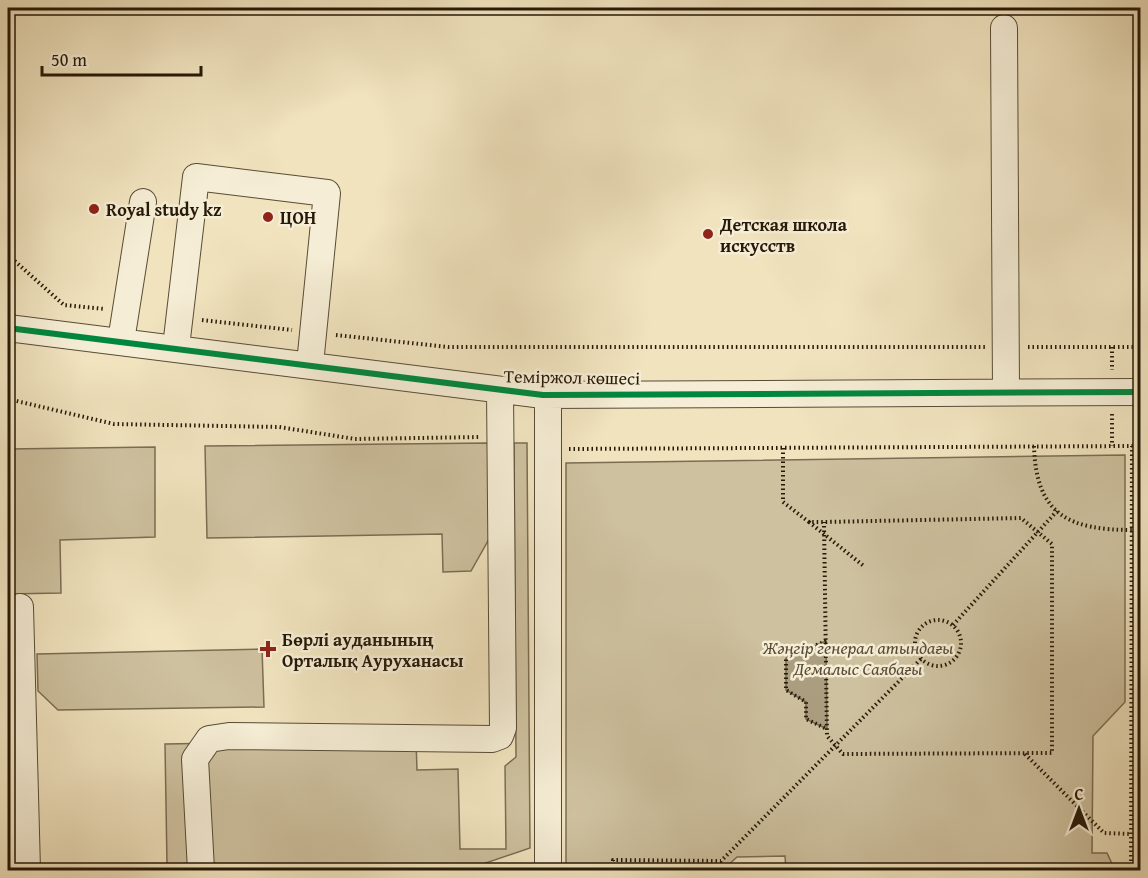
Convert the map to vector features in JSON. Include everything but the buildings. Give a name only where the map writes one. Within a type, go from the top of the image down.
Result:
[{"type":"street","points":[[1004,28],[1006,391]]},
{"type":"street","points":[[176,347],[196,177],[327,193],[310,364]]},
{"type":"street","points":[[121,341],[143,202]]},
{"type":"street","name":"Теміржол көшесі","points":[[8,328],[310,364],[500,391],[548,394],[1140,392]]},
{"type":"street","points":[[201,870],[195,759],[209,739],[228,736],[492,739],[500,736],[503,728],[500,391]]},
{"type":"street","points":[[548,394],[548,870]]},
{"type":"street","points":[[20,607],[27,870]]},
{"type":"path","points":[[8,255],[64,305],[126,312]]},
{"type":"path","points":[[179,318],[448,347],[1140,347]]},
{"type":"path","points":[[8,406],[10,399],[114,424],[279,427],[355,439],[500,437]]},
{"type":"path","points":[[548,449],[1132,446],[1140,444]]},
{"type":"path","points":[[1035,446],[1039,484],[1057,511],[1076,524],[1090,528],[1133,530]]},
{"type":"path","points":[[1131,870],[1132,446]]},
{"type":"path","points":[[783,448],[783,502],[824,532],[865,567]]},
{"type":"path","points":[[953,625],[1057,511]]},
{"type":"path","points":[[809,522],[1021,519],[1052,544],[1052,753],[843,754],[834,745],[827,736],[824,522]]},
{"type":"path","points":[[936,620],[953,625],[960,634],[962,642],[957,658],[943,666],[927,664],[921,659],[915,645],[918,631],[923,625],[936,620]]},
{"type":"path","points":[[826,641],[786,658],[786,690],[806,702],[806,719],[827,729]]},
{"type":"path","points":[[613,870],[613,860],[720,861],[921,659]]},
{"type":"path","points":[[1025,754],[1104,833],[1131,834]]},
{"type":"green space","points":[[488,443],[489,539],[471,571],[443,572],[442,534],[207,538],[205,446]]},
{"type":"green space","points":[[514,443],[527,443],[530,848],[465,870],[215,870],[215,863],[167,864],[165,744],[416,740],[417,770],[458,769],[460,849],[506,849],[505,766],[516,757]]},
{"type":"green space","points":[[155,447],[155,537],[60,540],[61,593],[8,594],[8,449]]},
{"type":"green space","name":"Жәңгір генерал атындағы Демалыс Саябағы","points":[[1125,455],[1125,702],[1093,736],[1092,853],[1107,853],[1115,870],[786,870],[785,856],[737,857],[723,870],[566,867],[566,463]]},
{"type":"green space","points":[[262,649],[264,707],[58,710],[38,691],[37,654]]},
{"type":"shaded area","points":[[826,641],[827,729],[806,719],[806,702],[786,690],[786,658]]},
{"type":"cycle path","points":[[8,328],[543,395],[1140,392]]},
{"type":"place","name":"Royal study kz","points":[[94,209]]},
{"type":"place","name":"ЦОН","points":[[268,217]]},
{"type":"place","name":"Детская школа искусств","points":[[708,234]]},
{"type":"place","name":"Бөрлі ауданының Орталық Ауруханасы","points":[[268,649]]}]
